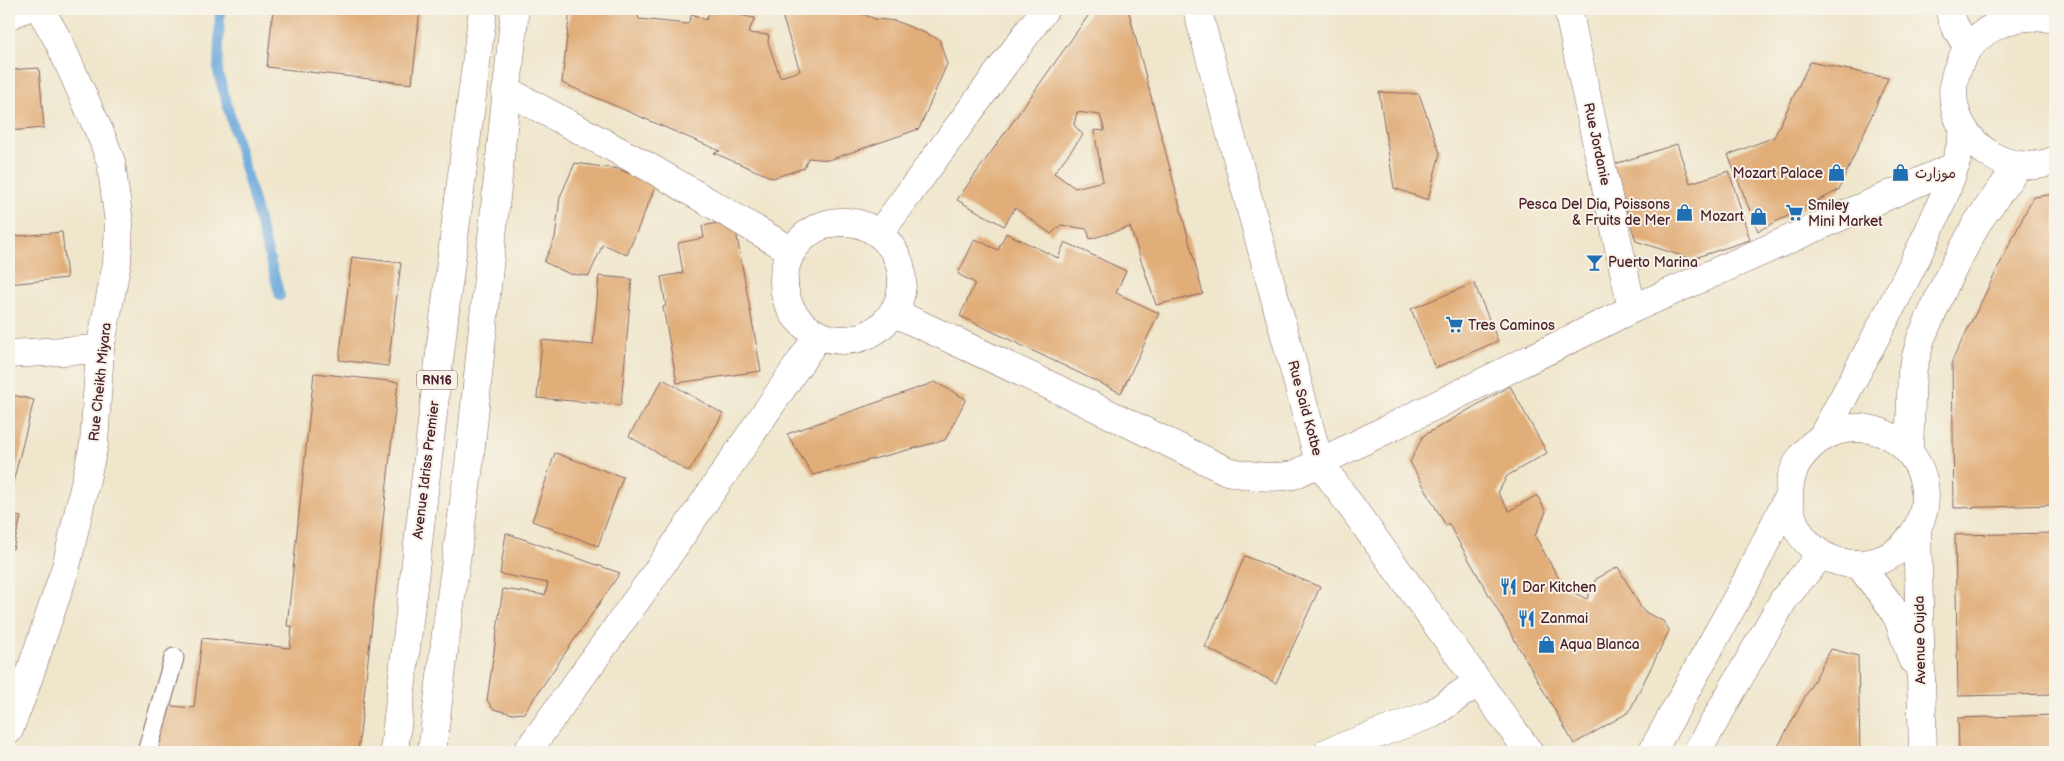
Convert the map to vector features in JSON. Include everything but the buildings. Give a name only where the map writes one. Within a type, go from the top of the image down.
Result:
[{"type":"street","points":[[9,15],[24,9]]},
{"type":"street","name":"Rue Cheikh Miyara","points":[[9,730],[26,688],[66,567],[94,444],[100,349],[117,263],[119,223],[111,162],[100,132],[62,48],[40,9]]},
{"type":"street","name":"Avenue Idriss Premier","points":[[394,752],[447,291],[483,9]]},
{"type":"street","name":"RN16","points":[[432,752],[469,465],[515,9]]},
{"type":"street","points":[[879,234],[1046,9]]},
{"type":"street","name":"Rue Said Kotbe","points":[[1197,9],[1319,462],[1530,752]]},
{"type":"street","name":"Rue Jordanie","points":[[1568,9],[1632,309]]},
{"type":"street","points":[[1949,9],[1954,25],[1967,46]]},
{"type":"street","points":[[2049,14],[2021,14],[2000,19],[1982,30],[1967,46],[1957,66],[1953,87],[1956,109],[1964,130],[1978,147],[1997,159],[2018,166],[2044,165],[2055,160]]},
{"type":"street","points":[[506,90],[654,170],[792,251]]},
{"type":"street","points":[[1822,437],[1899,294],[1936,216],[1959,157],[1964,130]]},
{"type":"street","points":[[893,312],[1227,471],[1255,477],[1278,478],[1294,475],[1632,309],[1955,166]]},
{"type":"street","points":[[1909,452],[1912,372],[1921,338],[1948,278],[1977,223],[2018,166]]},
{"type":"street","points":[[842,222],[861,225],[879,234],[899,262],[902,279],[900,296],[893,312],[883,326],[868,335],[852,340],[834,340],[818,336],[802,325],[789,309],[784,289],[784,270],[792,251],[804,236],[822,226],[842,222]]},
{"type":"street","points":[[527,752],[651,580],[818,336]]},
{"type":"street","points":[[9,354],[100,349]]},
{"type":"street","points":[[1860,427],[1880,432],[1898,441],[1909,452],[1918,465],[1923,480],[1925,497],[1923,513],[1917,528],[1907,542],[1893,554],[1877,561],[1859,564],[1841,562],[1823,556],[1805,541],[1793,520],[1788,497],[1790,479],[1797,462],[1808,448],[1822,437],[1840,429],[1860,427]]},
{"type":"street","points":[[1652,752],[1748,578],[1788,497]]},
{"type":"street","name":"Avenue Oujda","points":[[1917,528],[1923,752]]},
{"type":"street","points":[[1698,752],[1784,599],[1812,564],[1823,556]]},
{"type":"street","points":[[1859,564],[1880,590],[1899,621],[1921,684]]},
{"type":"street","points":[[1328,752],[1432,714],[1478,682]]},
{"type":"lane","points":[[147,752],[174,658]]},
{"type":"waterway","points":[[220,9],[218,72],[280,296]]},
{"type":"place","name":"Mozart Palace","points":[[1837,173]]},
{"type":"place","name":"موزارت","points":[[1901,173]]},
{"type":"place","name":"Pesca Del Dia, Poissons & Fruits de Mer","points":[[1684,212]]},
{"type":"place","name":"Smiley Mini Market","points":[[1794,213]]},
{"type":"place","name":"Mozart","points":[[1758,216]]},
{"type":"place","name":"Puerto Marina","points":[[1594,262]]},
{"type":"place","name":"Tres Caminos","points":[[1454,325]]},
{"type":"place","name":"Dar Kitchen","points":[[1508,587]]},
{"type":"place","name":"Zanmai","points":[[1527,618]]},
{"type":"place","name":"Aqua Blanca","points":[[1546,644]]}]
